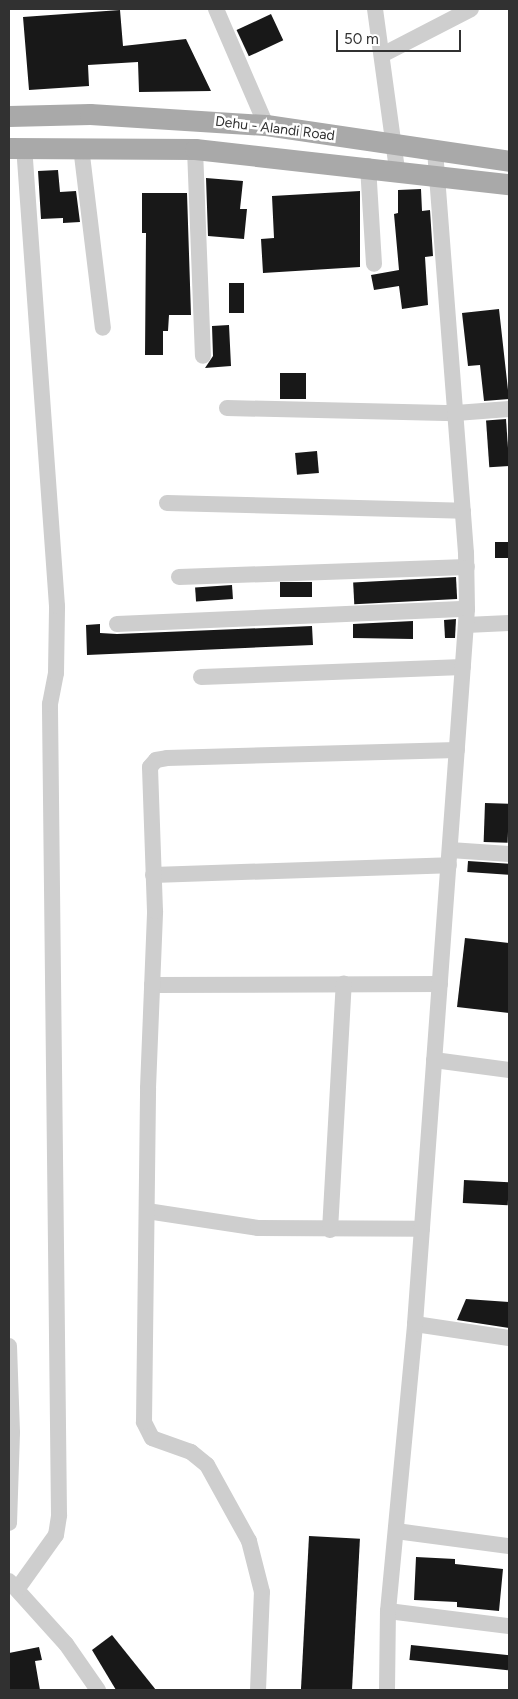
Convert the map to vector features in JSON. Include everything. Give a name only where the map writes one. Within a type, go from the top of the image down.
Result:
[{"type":"main road","name":"Dehu - Alandi Road","points":[[9,116],[90,114],[266,125],[395,146],[509,161]]},
{"type":"main road","name":"Dehu - Alandi Road","points":[[16,148],[195,149],[397,169],[509,184]]},
{"type":"street","points":[[216,9],[266,125]]},
{"type":"street","points":[[375,9],[397,169]]},
{"type":"street","points":[[382,55],[470,9]]},
{"type":"street","points":[[82,147],[103,328]]},
{"type":"street","points":[[16,148],[57,606],[56,673],[50,704],[59,1515],[56,1535],[13,1585],[66,1644],[93,1689]]},
{"type":"street","points":[[195,149],[203,356]]},
{"type":"street","points":[[387,1690],[388,1611],[416,1324],[467,608],[467,567],[435,151]]},
{"type":"street","points":[[368,166],[374,264]]},
{"type":"street","points":[[227,408],[456,413],[509,409]]},
{"type":"street","points":[[167,503],[463,510]]},
{"type":"street","points":[[179,577],[467,567]]},
{"type":"street","points":[[117,624],[467,608]]},
{"type":"street","points":[[466,625],[509,624]]},
{"type":"street","points":[[201,677],[463,667]]},
{"type":"street","points":[[258,1690],[262,1592],[248,1542],[207,1465],[191,1452],[152,1438],[144,1422],[146,1211],[154,875],[150,767],[156,760],[457,750]]},
{"type":"street","points":[[154,875],[509,854]]},
{"type":"street","points":[[330,1230],[344,983]]},
{"type":"street","points":[[152,985],[440,984]]},
{"type":"street","points":[[434,1060],[509,1070]]},
{"type":"street","points":[[146,1211],[258,1228],[330,1230],[422,1229]]},
{"type":"street","points":[[416,1324],[509,1338]]},
{"type":"street","points":[[9,1346],[12,1433],[9,1523]]},
{"type":"street","points":[[396,1531],[509,1546]]},
{"type":"street","points":[[388,1611],[509,1626]]},
{"type":"building","points":[[120,10],[123,46],[186,39],[211,91],[139,92],[138,62],[88,65],[89,86],[29,90],[23,17]]},
{"type":"building","points":[[271,14],[283,40],[249,56],[237,30]]},
{"type":"building","points":[[58,170],[60,192],[76,191],[80,222],[63,223],[63,218],[41,219],[38,171]]},
{"type":"building","points":[[206,178],[243,181],[240,209],[247,209],[244,239],[208,236]]},
{"type":"building","points":[[421,189],[422,211],[430,210],[433,256],[425,257],[428,305],[402,309],[399,286],[374,290],[371,275],[399,270],[394,214],[398,213],[398,190]]},
{"type":"building","points":[[360,191],[360,267],[263,273],[261,239],[274,238],[272,196]]},
{"type":"building","points":[[142,193],[187,193],[191,315],[169,315],[168,331],[163,331],[163,355],[145,355],[146,233],[142,233]]},
{"type":"building","points":[[229,283],[244,283],[244,313],[229,313]]},
{"type":"building","points":[[499,309],[509,399],[484,401],[480,365],[468,366],[462,313]]},
{"type":"building","points":[[229,325],[231,366],[205,368],[213,356],[212,326]]},
{"type":"building","points":[[280,373],[306,373],[306,399],[280,399]]},
{"type":"building","points":[[506,419],[509,466],[489,467],[486,420]]},
{"type":"building","points":[[317,451],[319,473],[297,475],[295,453]]},
{"type":"building","points":[[495,542],[509,542],[509,558],[495,558]]},
{"type":"building","points":[[456,577],[457,599],[354,604],[353,582]]},
{"type":"building","points":[[280,582],[312,582],[312,597],[280,597]]},
{"type":"building","points":[[232,585],[233,599],[196,602],[195,588]]},
{"type":"building","points":[[456,619],[455,638],[445,638],[444,620]]},
{"type":"building","points":[[413,621],[413,639],[353,638],[353,624]]},
{"type":"building","points":[[100,624],[100,633],[117,634],[312,626],[313,645],[87,655],[86,625]]},
{"type":"building","points":[[485,803],[509,804],[508,843],[484,842]]},
{"type":"building","points":[[468,861],[509,864],[508,875],[467,872]]},
{"type":"building","points":[[465,938],[509,943],[509,1013],[457,1007]]},
{"type":"building","points":[[464,1180],[509,1182],[508,1205],[463,1203]]},
{"type":"building","points":[[466,1299],[509,1302],[509,1328],[457,1320]]},
{"type":"building","points":[[309,1536],[360,1539],[352,1690],[301,1690]]},
{"type":"building","points":[[416,1557],[455,1559],[455,1564],[503,1569],[499,1611],[457,1607],[457,1602],[414,1600]]},
{"type":"building","points":[[112,1635],[156,1690],[116,1690],[92,1650]]},
{"type":"building","points":[[411,1645],[509,1655],[508,1670],[409,1660]]},
{"type":"building","points":[[39,1647],[42,1660],[35,1661],[40,1690],[9,1690],[9,1653]]}]
